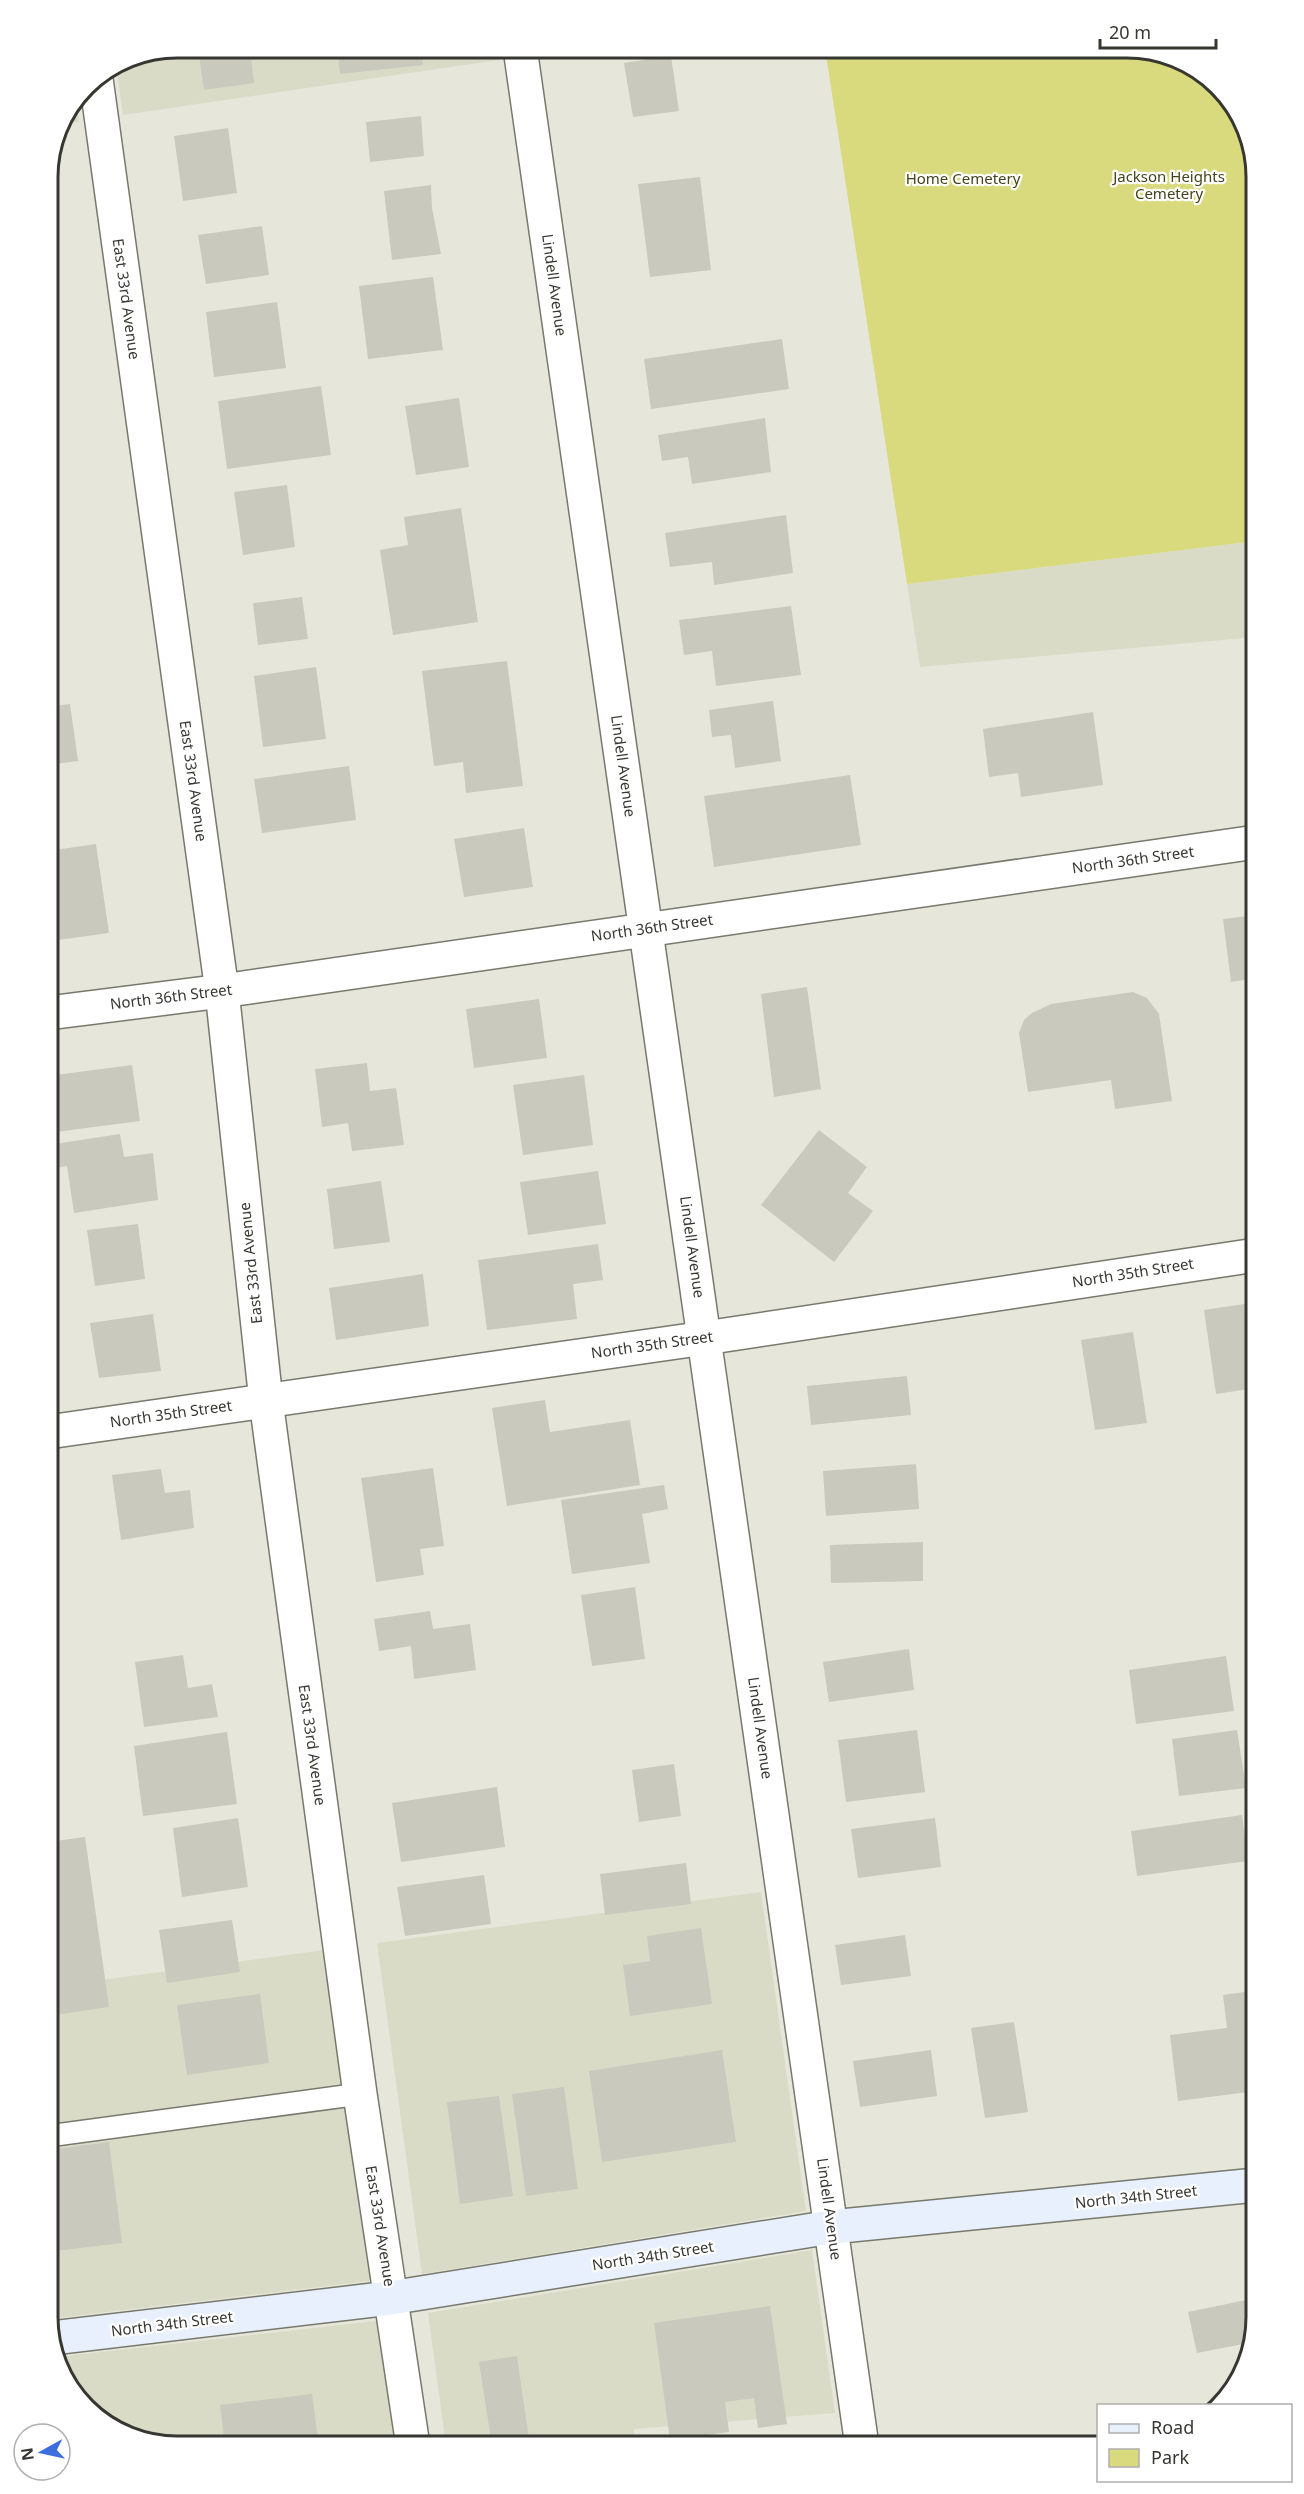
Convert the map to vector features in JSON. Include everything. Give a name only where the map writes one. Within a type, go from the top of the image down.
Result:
[{"type":"street","name":"Lindell Avenue","points":[[522,59],[861,2436]]},
{"type":"street","name":"East 33rd Avenue","points":[[97,89],[222,991],[266,1401],[360,2094],[411,2435]]},
{"type":"street","name":"North 36th Street","points":[[59,1012],[222,991],[1246,843]]},
{"type":"street","name":"North 35th Street","points":[[58,1431],[705,1338],[1246,1257]]},
{"type":"street","name":"North 34th Street","points":[[61,2337],[390,2298],[831,2227],[1246,2186]]},
{"type":"lane","points":[[58,2135],[360,2094]]},
{"type":"shaded area","points":[[169,59],[499,60],[123,115],[117,75],[154,61]]},
{"type":"shaded area","points":[[78,113],[79,122],[72,123]]},
{"type":"shaded area","points":[[1246,542],[1246,638],[920,667],[907,584]]},
{"type":"shaded area","points":[[761,1892],[806,2211],[422,2274],[377,1943]]},
{"type":"shaded area","points":[[332,1949],[378,2280],[58,2318],[58,1986]]},
{"type":"shaded area","points":[[812,2250],[835,2413],[634,2429],[634,2435],[445,2435],[428,2313]]},
{"type":"shaded area","points":[[384,2320],[400,2435],[169,2435],[154,2433],[125,2423],[99,2406],[74,2376],[66,2356]]},
{"type":"green space","name":"Home Cemetery","points":[[827,59],[1135,59],[1165,65],[1179,71],[1199,83],[1221,105],[1230,118],[1243,154],[1246,177],[1246,542],[907,584]]},
{"type":"building","points":[[200,59],[251,59],[254,83],[204,90]]},
{"type":"building","points":[[338,59],[422,59],[423,65],[340,74]]},
{"type":"building","points":[[671,59],[679,111],[633,117],[624,63]]},
{"type":"building","points":[[421,116],[424,156],[370,162],[366,122]]},
{"type":"building","points":[[228,128],[237,193],[183,201],[174,136]]},
{"type":"building","points":[[700,177],[711,270],[650,277],[638,184]]},
{"type":"building","points":[[431,185],[432,208],[441,254],[392,260],[384,191]]},
{"type":"building","points":[[262,226],[269,275],[206,284],[198,235]]},
{"type":"building","points":[[433,277],[443,350],[368,359],[359,286]]},
{"type":"building","points":[[277,302],[286,368],[214,377],[206,312]]},
{"type":"building","points":[[782,339],[789,389],[651,409],[644,359]]},
{"type":"building","points":[[321,386],[331,455],[227,469],[218,401]]},
{"type":"building","points":[[459,398],[469,467],[416,475],[405,406]]},
{"type":"building","points":[[765,418],[771,472],[692,484],[688,457],[662,461],[658,435]]},
{"type":"building","points":[[287,485],[295,547],[243,555],[234,492]]},
{"type":"building","points":[[461,508],[478,622],[393,635],[380,550],[408,545],[404,517]]},
{"type":"building","points":[[786,515],[793,573],[714,585],[712,562],[670,567],[665,533]]},
{"type":"building","points":[[302,597],[308,639],[258,645],[253,603]]},
{"type":"building","points":[[791,606],[801,675],[716,686],[712,651],[684,655],[679,620]]},
{"type":"building","points":[[507,661],[523,786],[466,793],[463,762],[434,766],[422,671]]},
{"type":"building","points":[[316,667],[326,739],[263,747],[254,676]]},
{"type":"building","points":[[773,701],[781,761],[735,768],[731,735],[712,737],[709,710]]},
{"type":"building","points":[[70,704],[78,761],[59,764],[59,706]]},
{"type":"building","points":[[1093,712],[1103,785],[1021,797],[1018,773],[989,777],[983,729]]},
{"type":"building","points":[[349,766],[356,820],[262,833],[254,779]]},
{"type":"building","points":[[850,775],[861,845],[714,867],[704,796]]},
{"type":"building","points":[[524,828],[533,887],[464,897],[454,839]]},
{"type":"building","points":[[96,844],[109,933],[59,940],[59,849]]},
{"type":"building","points":[[1246,916],[1246,980],[1231,982],[1223,919]]},
{"type":"building","points":[[807,987],[821,1089],[774,1097],[761,994]]},
{"type":"building","points":[[1133,992],[1147,998],[1159,1014],[1172,1101],[1115,1109],[1111,1080],[1028,1092],[1019,1033],[1024,1020],[1032,1013],[1051,1004]]},
{"type":"building","points":[[539,999],[547,1058],[474,1068],[466,1009]]},
{"type":"building","points":[[367,1063],[370,1091],[396,1088],[404,1145],[352,1151],[348,1123],[322,1127],[315,1069]]},
{"type":"building","points":[[132,1065],[140,1121],[59,1132],[59,1075]]},
{"type":"building","points":[[584,1075],[593,1145],[523,1155],[513,1085]]},
{"type":"building","points":[[819,1130],[867,1167],[848,1193],[873,1211],[834,1262],[761,1205]]},
{"type":"building","points":[[120,1134],[124,1157],[153,1153],[158,1200],[74,1213],[67,1166],[59,1167],[59,1143]]},
{"type":"building","points":[[598,1171],[606,1224],[528,1235],[520,1182]]},
{"type":"building","points":[[381,1181],[390,1242],[334,1249],[327,1189]]},
{"type":"building","points":[[138,1224],[145,1279],[95,1286],[87,1230]]},
{"type":"building","points":[[598,1244],[603,1280],[573,1284],[577,1319],[487,1330],[478,1260]]},
{"type":"building","points":[[423,1274],[429,1326],[336,1340],[329,1288]]},
{"type":"building","points":[[1246,1304],[1246,1390],[1216,1394],[1204,1310]]},
{"type":"building","points":[[153,1314],[161,1371],[99,1378],[90,1323]]},
{"type":"building","points":[[1133,1332],[1147,1423],[1095,1430],[1081,1340]]},
{"type":"building","points":[[907,1376],[911,1415],[811,1425],[807,1386]]},
{"type":"building","points":[[545,1400],[550,1432],[630,1420],[640,1485],[507,1506],[492,1408]]},
{"type":"building","points":[[916,1464],[919,1509],[826,1516],[823,1471]]},
{"type":"building","points":[[433,1468],[444,1546],[420,1549],[424,1575],[376,1582],[361,1478]]},
{"type":"building","points":[[161,1469],[165,1493],[190,1490],[194,1528],[121,1540],[112,1475]]},
{"type":"building","points":[[664,1485],[668,1509],[642,1514],[650,1563],[572,1574],[561,1500]]},
{"type":"building","points":[[923,1542],[923,1581],[831,1583],[830,1545]]},
{"type":"building","points":[[635,1587],[645,1659],[592,1666],[581,1595]]},
{"type":"building","points":[[430,1611],[433,1629],[470,1624],[476,1670],[414,1679],[411,1646],[379,1651],[374,1619]]},
{"type":"building","points":[[909,1649],[914,1690],[829,1702],[823,1662]]},
{"type":"building","points":[[183,1655],[188,1688],[212,1684],[218,1717],[144,1727],[135,1662]]},
{"type":"building","points":[[1226,1656],[1234,1711],[1136,1724],[1129,1670]]},
{"type":"building","points":[[917,1730],[925,1792],[846,1802],[838,1740]]},
{"type":"building","points":[[1237,1730],[1246,1788],[1179,1796],[1172,1739]]},
{"type":"building","points":[[227,1732],[237,1804],[143,1816],[134,1746]]},
{"type":"building","points":[[674,1764],[681,1816],[639,1822],[632,1770]]},
{"type":"building","points":[[497,1787],[505,1847],[401,1862],[392,1803]]},
{"type":"building","points":[[1242,1815],[1246,1861],[1137,1876],[1131,1831]]},
{"type":"building","points":[[238,1818],[248,1887],[182,1897],[173,1828]]},
{"type":"building","points":[[935,1818],[941,1867],[858,1878],[851,1829]]},
{"type":"building","points":[[85,1837],[109,2007],[58,2015],[58,1841]]},
{"type":"building","points":[[686,1863],[691,1904],[605,1915],[600,1874]]},
{"type":"building","points":[[484,1875],[491,1924],[405,1936],[397,1887]]},
{"type":"building","points":[[232,1920],[240,1972],[167,1983],[159,1930]]},
{"type":"building","points":[[701,1928],[712,2004],[630,2016],[623,1965],[650,1961],[647,1936]]},
{"type":"building","points":[[905,1935],[911,1976],[841,1985],[835,1945]]},
{"type":"building","points":[[1246,1992],[1246,2092],[1178,2101],[1170,2035],[1227,2028],[1223,1995]]},
{"type":"building","points":[[260,1994],[269,2063],[187,2075],[177,2005]]},
{"type":"building","points":[[1014,2022],[1028,2112],[985,2118],[971,2028]]},
{"type":"building","points":[[722,2050],[736,2142],[602,2162],[589,2071]]},
{"type":"building","points":[[931,2050],[937,2096],[860,2107],[853,2061]]},
{"type":"building","points":[[564,2087],[578,2189],[526,2196],[512,2094]]},
{"type":"building","points":[[499,2096],[513,2196],[460,2204],[447,2102]]},
{"type":"building","points":[[109,2142],[122,2243],[58,2251],[58,2149]]},
{"type":"building","points":[[1246,2300],[1242,2344],[1197,2353],[1188,2312]]},
{"type":"building","points":[[770,2306],[787,2424],[758,2428],[754,2398],[725,2402],[729,2432],[703,2436],[669,2436],[654,2323]]},
{"type":"building","points":[[517,2356],[528,2435],[490,2435],[479,2362]]},
{"type":"building","points":[[312,2394],[318,2435],[224,2435],[220,2405]]},
{"type":"park label","name":"Jackson Heights Cemetery","points":[[1169,186]]}]
